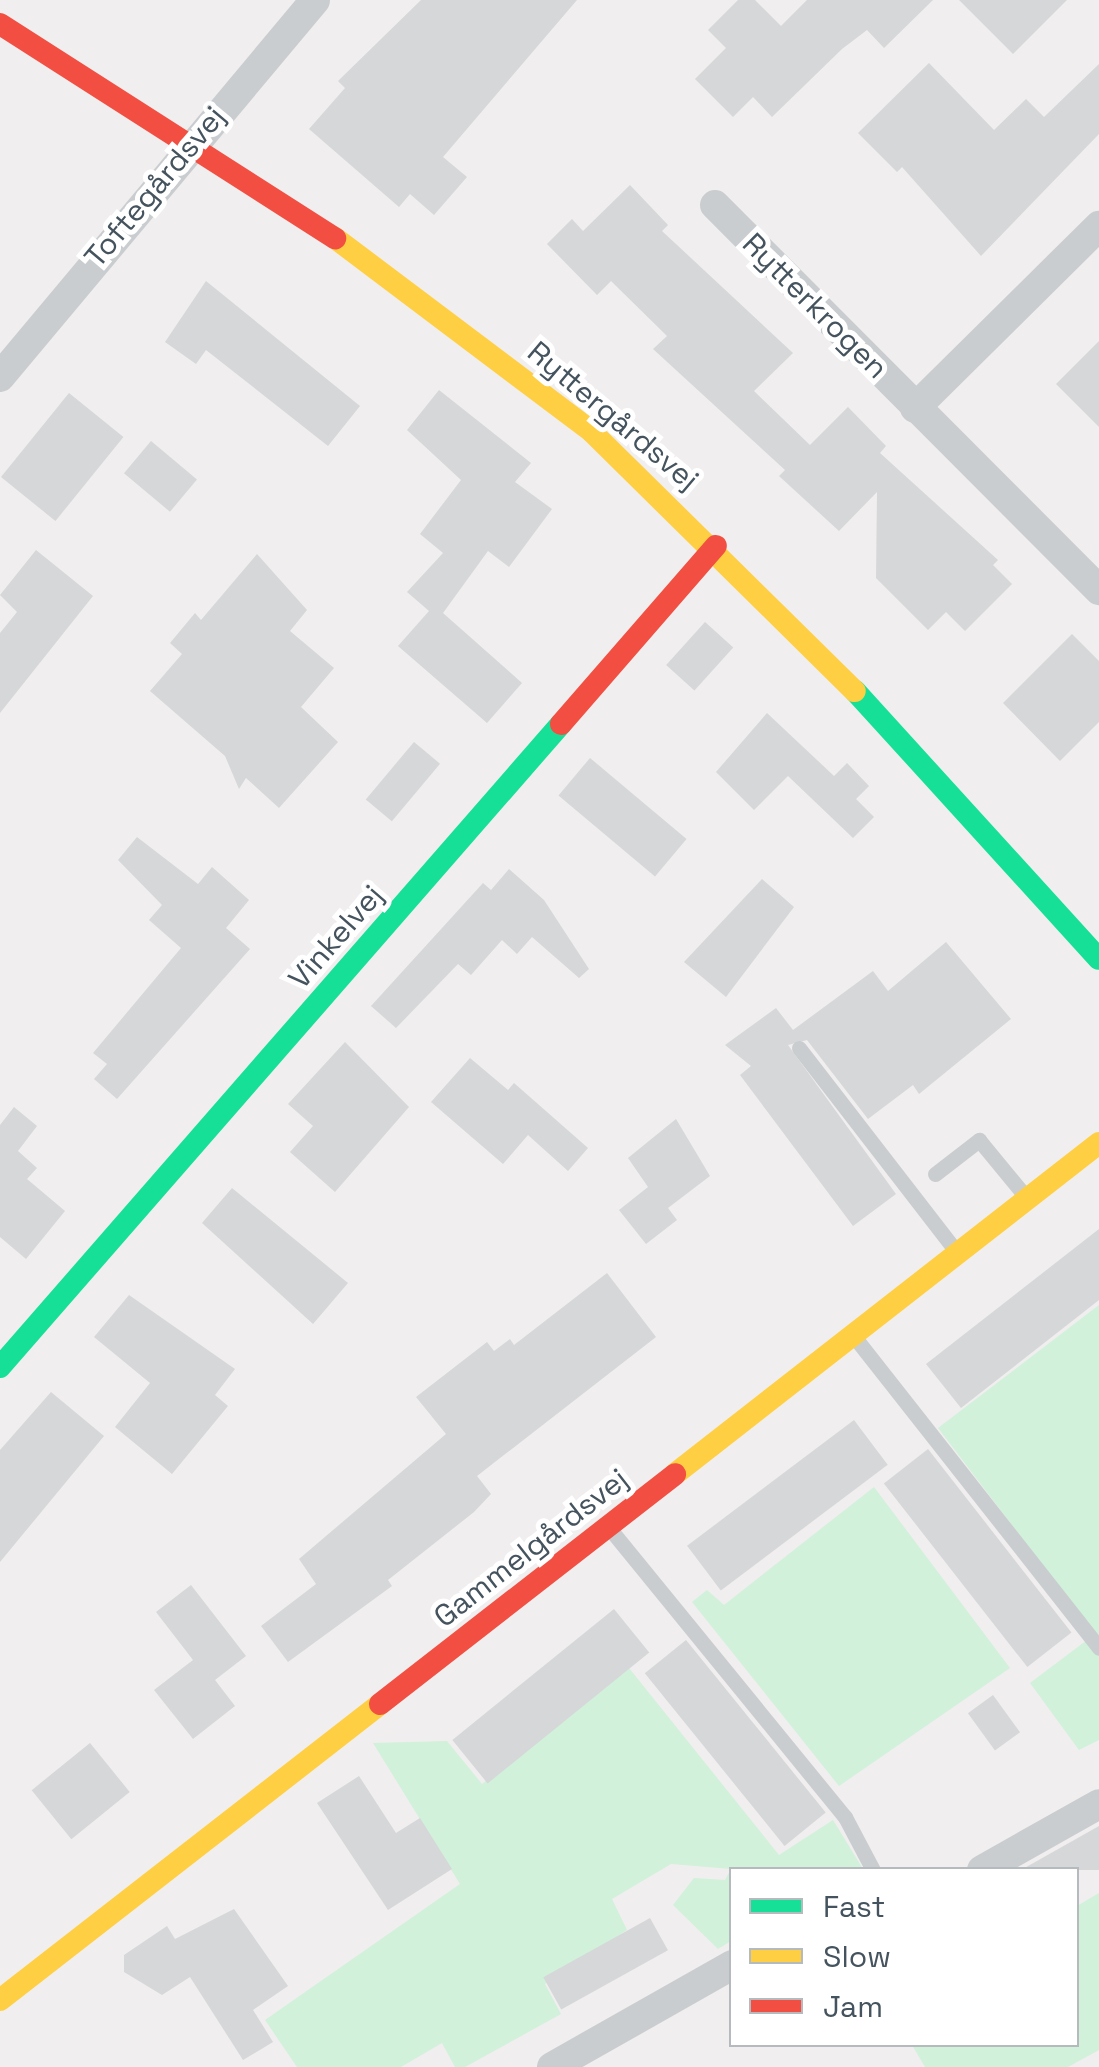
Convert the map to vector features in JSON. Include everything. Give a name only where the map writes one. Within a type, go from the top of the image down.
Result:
[{"type":"street","name":"Toftegårdsvej","points":[[0,377],[192,140],[314,0]]},
{"type":"street","name":"Ryttergårdsvej","points":[[0,24],[192,140],[458,326],[592,432],[716,546],[928,766],[1099,959]]},
{"type":"street","name":"Rytterkrogen","points":[[715,205],[1099,590]]},
{"type":"street","points":[[914,408],[1099,226]]},
{"type":"street","name":"Vinkelvej","points":[[0,1368],[716,546]]},
{"type":"street","name":"Gammelgårdsvej","points":[[0,2000],[1099,1143]]},
{"type":"street","points":[[987,1867],[1099,1804]]},
{"type":"street","points":[[552,2067],[729,1968]]},
{"type":"lane","points":[[800,1048],[958,1254]]},
{"type":"lane","points":[[935,1174],[978,1140],[1028,1200]]},
{"type":"lane","points":[[854,1336],[1099,1648]]},
{"type":"lane","points":[[608,1527],[846,1817],[871,1867]]},
{"type":"green space","points":[[1099,1305],[1099,1740],[1079,1750],[1030,1683],[1095,1634],[938,1428]]},
{"type":"green space","points":[[874,1487],[1010,1668],[839,1786],[692,1602],[707,1590],[724,1605]]},
{"type":"green space","points":[[629,1668],[779,1855],[833,1820],[862,1867],[729,1869],[671,1864],[612,1899],[627,1930],[545,1984],[561,2014],[465,2067],[455,2067],[442,2043],[401,2067],[297,2067],[265,2020],[460,1884],[373,1743],[447,1741],[482,1784]]},
{"type":"green space","points":[[729,1873],[729,1942],[718,1949],[673,1905],[694,1878],[725,1880]]},
{"type":"green space","points":[[1099,1893],[1099,2050],[1068,2067],[925,2067],[913,2047],[1079,2047],[1079,1905]]},
{"type":"building","points":[[421,0],[577,0],[443,157],[467,177],[434,215],[410,194],[399,207],[309,129],[345,88],[338,81]]},
{"type":"building","points":[[738,0],[755,0],[781,26],[807,0],[933,0],[884,48],[867,30],[772,117],[753,97],[733,117],[695,79],[726,48],[708,30]]},
{"type":"building","points":[[959,0],[1067,0],[1013,54]]},
{"type":"building","points":[[929,63],[994,130],[1026,99],[1044,117],[1099,64],[1099,134],[981,256],[902,167],[897,172],[858,133]]},
{"type":"building","points":[[630,185],[668,225],[662,231],[793,353],[754,391],[810,445],[848,407],[886,446],[880,453],[998,560],[993,565],[1012,584],[965,631],[946,612],[928,630],[876,578],[877,492],[839,531],[779,476],[785,470],[653,349],[667,336],[611,281],[597,295],[547,244],[572,219],[583,231]]},
{"type":"building","points":[[206,281],[360,406],[328,446],[206,350],[196,364],[165,342]]},
{"type":"building","points":[[1099,341],[1099,427],[1056,384]]},
{"type":"building","points":[[439,390],[531,463],[515,482],[552,509],[509,567],[488,551],[443,613],[522,683],[487,723],[398,646],[429,611],[407,592],[443,553],[420,534],[461,480],[407,430]]},
{"type":"building","points":[[69,393],[123,437],[55,521],[1,477]]},
{"type":"building","points":[[151,441],[197,480],[170,512],[124,473]]},
{"type":"building","points":[[36,550],[93,596],[0,713],[0,633],[17,612],[0,595]]},
{"type":"building","points":[[257,554],[307,610],[290,631],[334,668],[301,707],[338,742],[279,808],[246,778],[239,789],[225,756],[150,691],[182,654],[170,643],[195,613],[201,620]]},
{"type":"building","points":[[705,622],[733,647],[694,691],[666,665]]},
{"type":"building","points":[[1072,634],[1099,661],[1099,722],[1060,761],[1003,703]]},
{"type":"building","points":[[767,713],[834,776],[847,763],[869,786],[856,799],[874,817],[853,838],[788,776],[754,810],[716,772]]},
{"type":"building","points":[[414,742],[440,764],[392,821],[366,799]]},
{"type":"building","points":[[590,758],[687,839],[655,877],[559,796]]},
{"type":"building","points":[[137,837],[198,884],[212,867],[249,900],[226,928],[250,949],[117,1099],[94,1079],[107,1064],[93,1053],[181,948],[149,920],[162,905],[118,860]]},
{"type":"building","points":[[509,869],[544,900],[589,969],[579,978],[532,937],[517,954],[502,940],[471,975],[458,964],[396,1028],[371,1006],[483,883],[491,890]]},
{"type":"building","points":[[762,879],[794,907],[726,997],[684,962]]},
{"type":"building","points":[[946,942],[1011,1019],[919,1094],[913,1085],[868,1119],[807,1040],[788,1045],[896,1194],[853,1226],[740,1075],[751,1066],[725,1045],[776,1008],[793,1030],[873,971],[888,991]]},
{"type":"building","points":[[345,1042],[409,1107],[335,1192],[290,1152],[313,1126],[288,1104]]},
{"type":"building","points":[[470,1058],[508,1090],[514,1083],[588,1148],[568,1171],[528,1135],[503,1164],[431,1102]]},
{"type":"building","points":[[14,1107],[37,1126],[18,1151],[37,1168],[27,1179],[65,1211],[26,1259],[0,1237],[0,1125]]},
{"type":"building","points":[[676,1119],[710,1176],[668,1208],[677,1220],[646,1244],[619,1210],[648,1187],[628,1158]]},
{"type":"building","points":[[232,1188],[348,1283],[313,1324],[202,1223]]},
{"type":"building","points":[[1099,1229],[1099,1300],[961,1408],[926,1364]]},
{"type":"building","points":[[607,1273],[656,1337],[477,1476],[491,1494],[474,1512],[388,1580],[392,1586],[288,1662],[261,1626],[316,1584],[299,1559],[446,1434],[416,1397],[487,1342],[494,1351],[510,1339],[514,1345]]},
{"type":"building","points":[[129,1295],[235,1369],[215,1395],[228,1406],[172,1474],[115,1427],[150,1383],[94,1337]]},
{"type":"building","points":[[51,1392],[104,1436],[0,1562],[0,1450]]},
{"type":"building","points":[[854,1420],[888,1465],[721,1591],[687,1546]]},
{"type":"building","points":[[928,1449],[1071,1633],[1027,1667],[884,1483]]},
{"type":"building","points":[[191,1585],[246,1656],[215,1680],[235,1706],[193,1739],[154,1690],[193,1660],[156,1612]]},
{"type":"building","points":[[614,1609],[649,1653],[488,1783],[452,1740]]},
{"type":"building","points":[[686,1640],[826,1813],[785,1846],[645,1673]]},
{"type":"building","points":[[993,1695],[1020,1732],[995,1750],[968,1713]]},
{"type":"building","points":[[90,1743],[130,1792],[71,1839],[32,1790]]},
{"type":"building","points":[[359,1776],[396,1833],[420,1818],[452,1869],[388,1910],[317,1803]]},
{"type":"building","points":[[1099,1826],[1099,1870],[1026,1867]]},
{"type":"building","points":[[234,1909],[288,1986],[253,2010],[273,2042],[243,2060],[190,1977],[162,1995],[124,1972],[124,1955],[167,1926],[175,1939]]},
{"type":"building","points":[[650,1918],[668,1950],[561,2010],[543,1977]]},
{"type":"traffic: fast","points":[[855,691],[1099,959]]},
{"type":"traffic: fast","points":[[0,1367],[561,724]]},
{"type":"traffic: slow","points":[[335,238],[592,432],[855,691]]},
{"type":"traffic: slow","points":[[675,1474],[1099,1143]]},
{"type":"traffic: slow","points":[[0,2000],[380,1704]]},
{"type":"traffic: jam","points":[[0,24],[335,238]]},
{"type":"traffic: jam","points":[[561,724],[716,546]]},
{"type":"traffic: jam","points":[[380,1704],[675,1474]]}]
